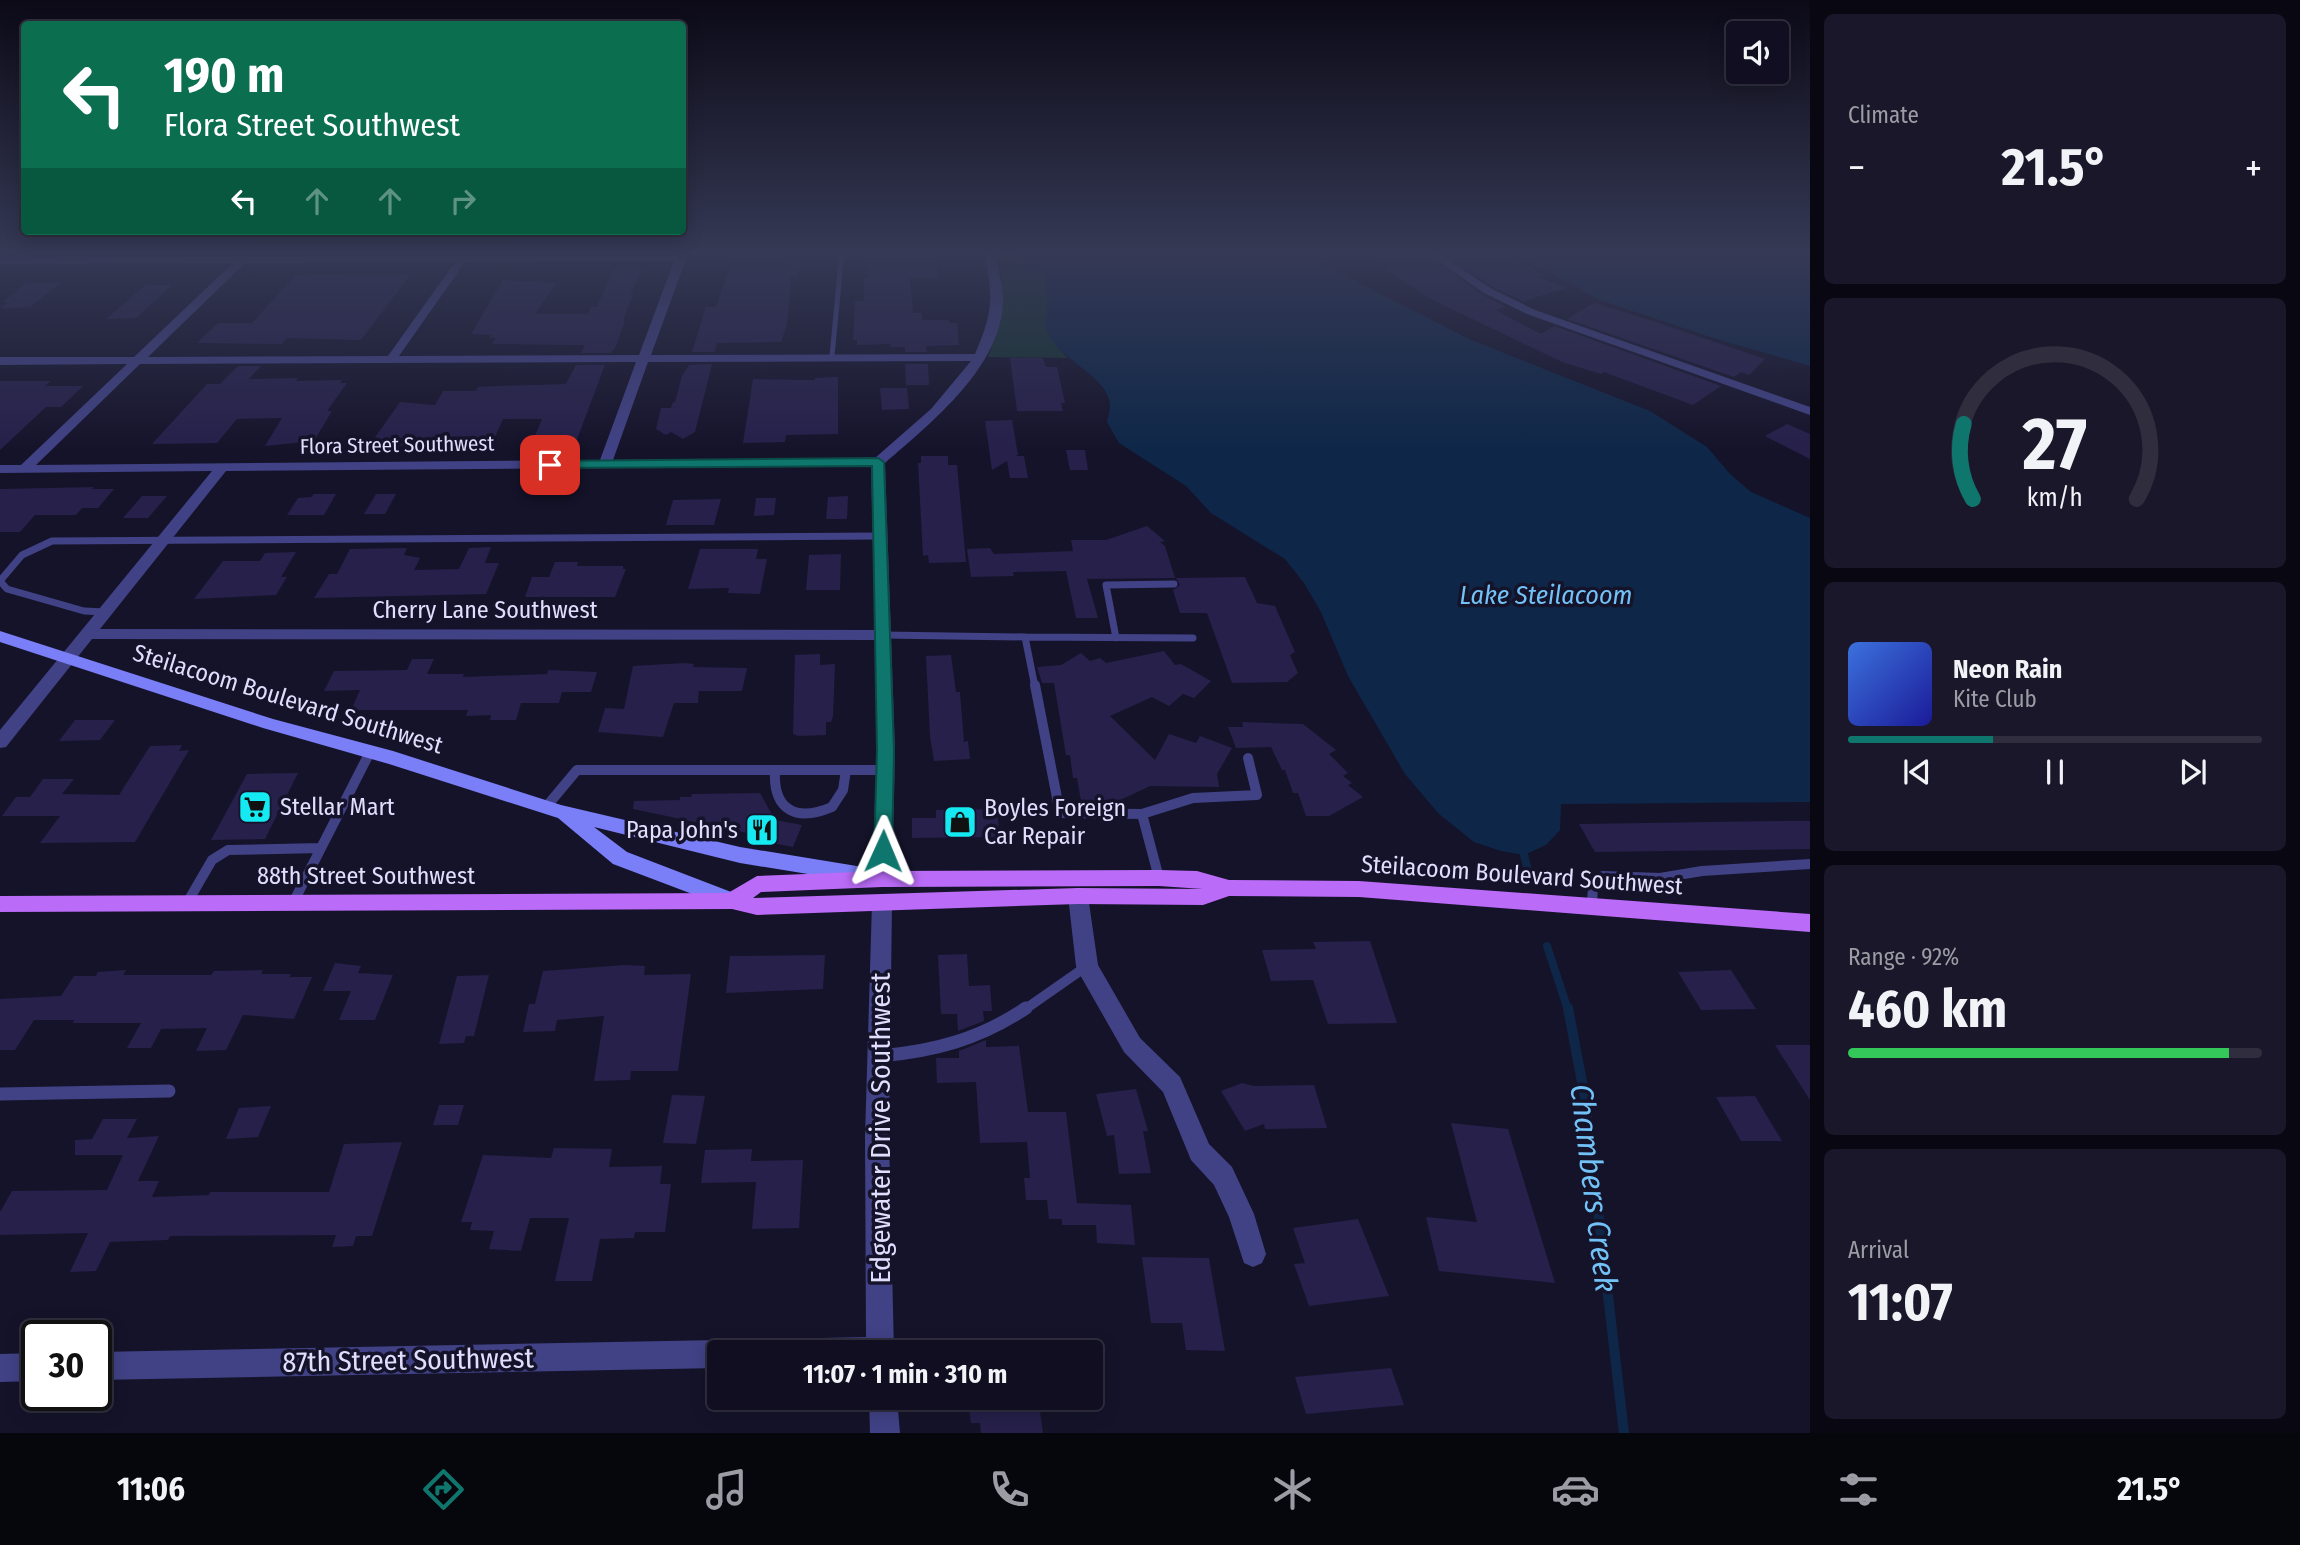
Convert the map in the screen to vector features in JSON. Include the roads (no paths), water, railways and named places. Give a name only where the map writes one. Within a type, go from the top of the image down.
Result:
[{"type":"main road","name":"Steilacoom Boulevard Southwest","points":[[0,636],[269,724],[370,752],[553,809],[740,855],[882,879]]},
{"type":"main road","name":"Steilacoom Boulevard Southwest","points":[[553,809],[620,858],[732,901],[757,907],[1078,896],[1203,897],[1229,888]]},
{"type":"main road","name":"Steilacoom Boulevard Southwest","points":[[732,901],[757,884],[882,879],[1159,878],[1197,879],[1229,888],[1359,889],[1810,923]]},
{"type":"main road","name":"88th Street Southwest","points":[[0,904],[732,901]]},
{"type":"street","points":[[24,469],[180,318]]},
{"type":"street","points":[[390,360],[420,318]]},
{"type":"street","points":[[605,464],[659,318]]},
{"type":"street","points":[[882,879],[885,769],[878,462],[934,414],[981,357],[993,318]]},
{"type":"street","points":[[1548,318],[1810,411]]},
{"type":"street","points":[[0,361],[981,357]]},
{"type":"street","name":"Flora Street Southwest","points":[[0,470],[878,462]]},
{"type":"street","points":[[0,742],[222,468]]},
{"type":"street","name":"Cherry Lane Southwest","points":[[88,634],[883,635]]},
{"type":"street","points":[[1078,896],[1087,966],[1132,1045],[1172,1085],[1200,1152],[1223,1176],[1241,1214],[1253,1254]]},
{"type":"street","name":"Edgewater Drive Southwest","points":[[880,1340],[877,1138],[882,903]]},
{"type":"street","name":"87th Street Southwest","points":[[112,1366],[707,1354]]},
{"type":"street","points":[[0,1368],[21,1367]]},
{"type":"street","points":[[884,1410],[885,1433]]},
{"type":"lane","points":[[832,356],[836,318]]},
{"type":"lane","points":[[105,612],[84,611],[7,589],[0,581],[27,551],[44,542],[880,536]]},
{"type":"lane","points":[[1116,638],[1106,585],[1174,584]]},
{"type":"lane","points":[[883,635],[1193,638]]},
{"type":"lane","points":[[1025,637],[1060,813],[1142,814],[1194,798],[1257,795],[1248,758]]},
{"type":"lane","points":[[293,903],[370,752]]},
{"type":"lane","points":[[553,809],[577,770],[885,769]]},
{"type":"lane","points":[[775,771],[777,797],[790,810],[817,814],[832,807],[843,790],[846,770]]},
{"type":"lane","points":[[1142,814],[1159,878]]},
{"type":"lane","points":[[187,903],[212,860],[228,850],[321,848]]},
{"type":"lane","points":[[1592,906],[1593,884],[1602,876],[1660,878],[1702,871],[1810,864]]},
{"type":"lane","points":[[878,1056],[920,1055],[994,1031],[1087,966]]},
{"type":"lane","points":[[0,1094],[169,1091]]},
{"type":"water","name":"Lake Steilacoom","points":[[1046,318],[1428,318],[1469,339],[1650,411],[1707,447],[1730,474],[1751,492],[1810,518],[1810,802],[1561,804],[1560,830],[1546,845],[1524,855],[1474,842],[1439,814],[1405,774],[1348,676],[1321,612],[1304,583],[1285,559],[1211,513],[1186,486],[1119,443],[1107,422],[1110,406],[1102,386],[1062,352],[1045,325]]},
{"type":"water","points":[[1653,318],[1810,318],[1810,366]]},
{"type":"waterway","name":"Chambers Creek","points":[[1524,855],[1529,875]]},
{"type":"waterway","name":"Chambers Creek","points":[[1547,946],[1568,1010]]},
{"type":"waterway","name":"Chambers Creek","points":[[1568,1008],[1585,1098],[1624,1433]]},
{"type":"place","name":"Stellar Mart","points":[[255,807]]},
{"type":"place","name":"Boyles Foreign Car Repair","points":[[960,822]]},
{"type":"place","name":"Papa John's","points":[[762,830]]}]
